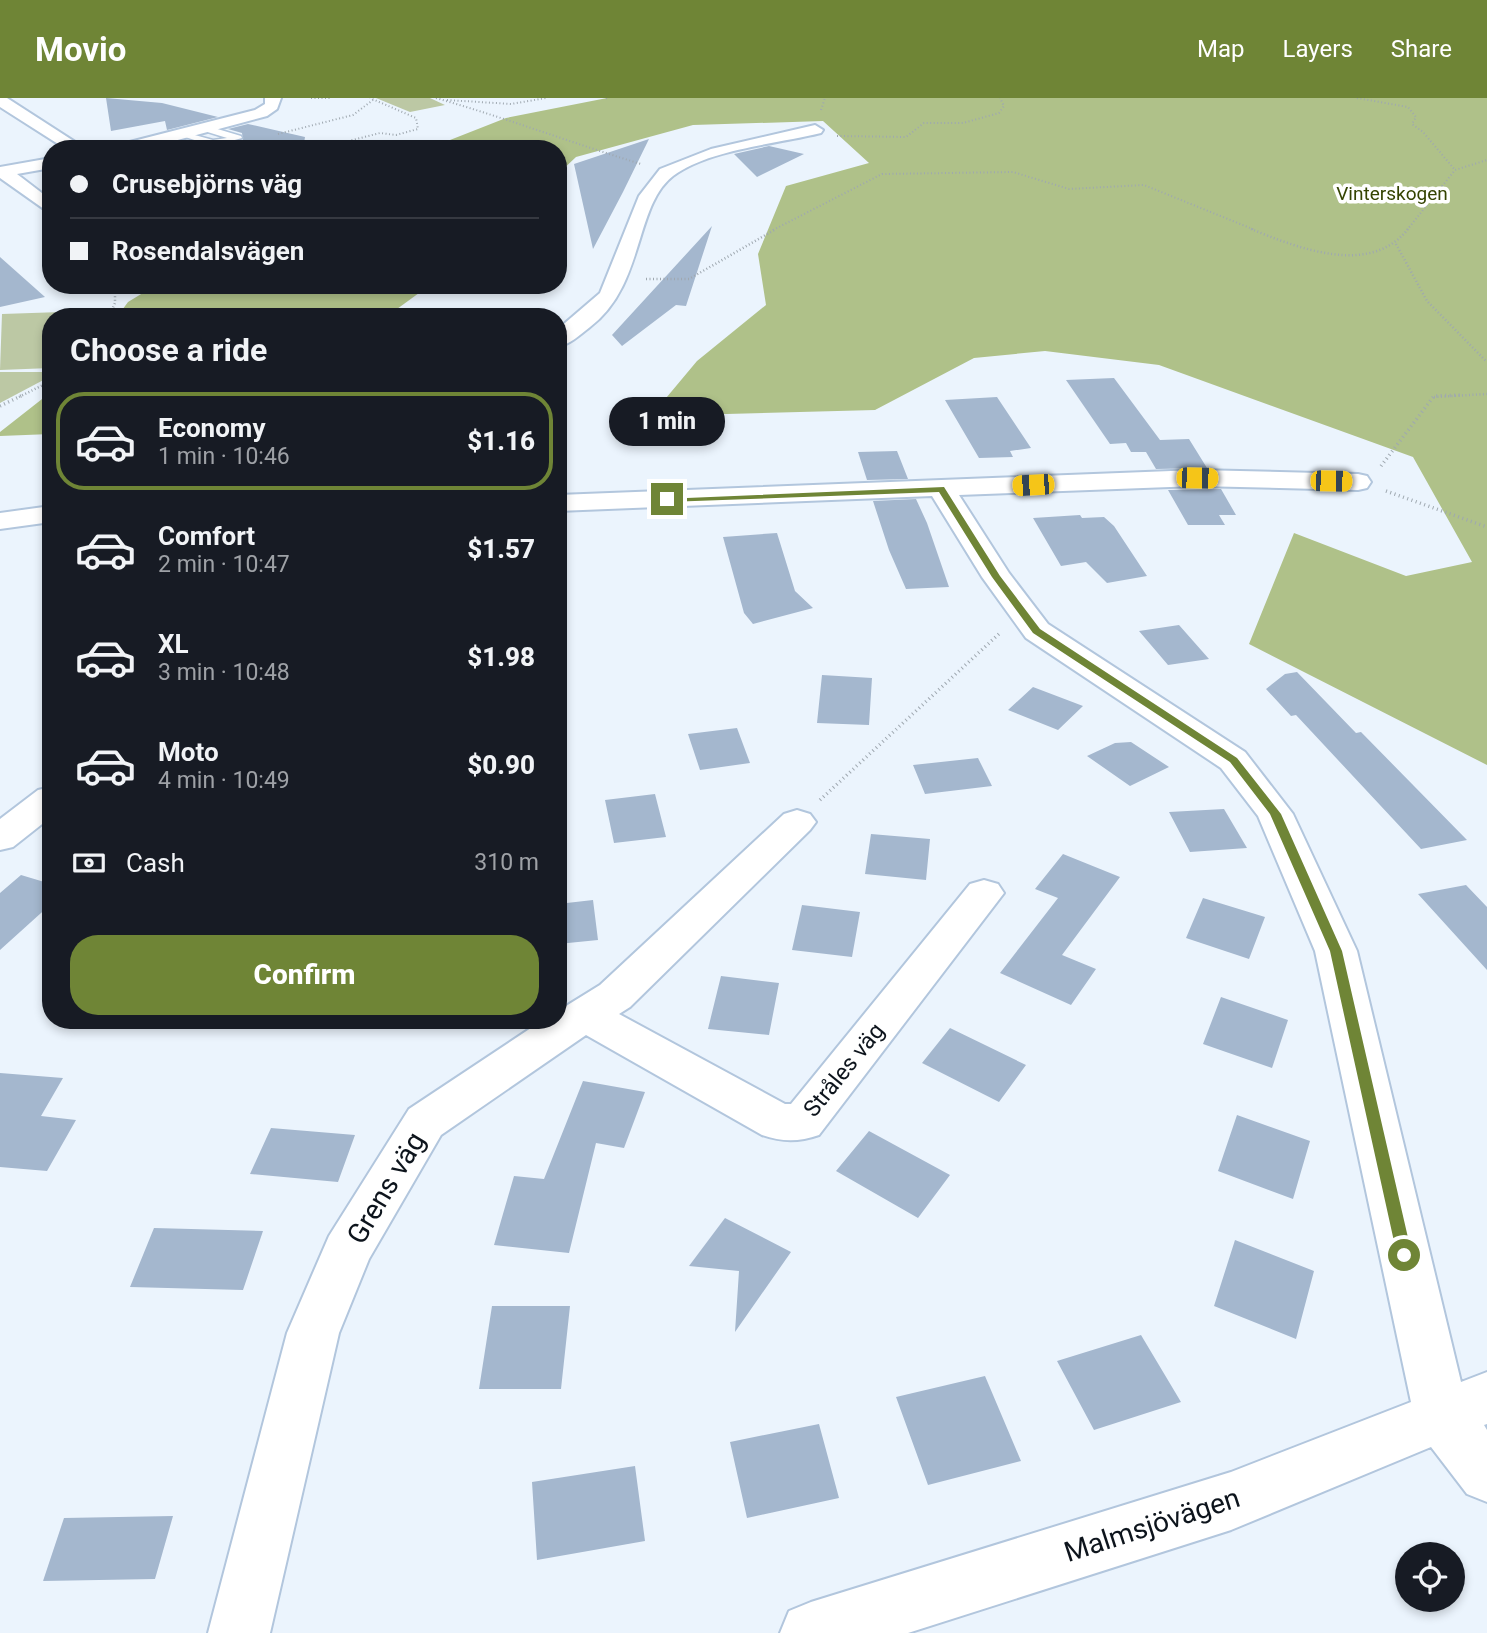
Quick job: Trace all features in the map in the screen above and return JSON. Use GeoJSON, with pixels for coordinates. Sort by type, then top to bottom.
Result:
{"type":"FeatureCollection","features":[{"type":"Feature","properties":{"kind":"street"},"geometry":{"type":"LineString","coordinates":[[158,140],[268,110],[274,98]]}},
{"type":"Feature","properties":{"kind":"street"},"geometry":{"type":"LineString","coordinates":[[0,100],[64,140]]}},
{"type":"Feature","properties":{"kind":"street"},"geometry":{"type":"LineString","coordinates":[[567,333],[598,310],[617,278],[647,199],[669,170],[734,148],[815,130]]}},
{"type":"Feature","properties":{"kind":"street"},"geometry":{"type":"LineString","coordinates":[[1,172],[42,165]]}},
{"type":"Feature","properties":{"kind":"street"},"geometry":{"type":"LineString","coordinates":[[1,172],[42,202]]}},
{"type":"Feature","properties":{"kind":"street"},"geometry":{"type":"LineString","coordinates":[[567,503],[1197,478],[1363,482]]}},
{"type":"Feature","properties":{"kind":"street"},"geometry":{"type":"LineString","coordinates":[[941,489],[1027,621],[1037,631],[1233,760],[1275,814],[1336,951],[1464,1408],[1487,1474]]}},
{"type":"Feature","properties":{"kind":"street"},"geometry":{"type":"LineString","coordinates":[[0,521],[42,515]]}},
{"type":"Feature","properties":{"kind":"street"},"geometry":{"type":"LineString","coordinates":[[0,838],[42,805]]}},
{"type":"Feature","properties":{"kind":"street","name":"Grens väg"},"geometry":{"type":"LineString","coordinates":[[567,1028],[615,996],[797,822]]}},
{"type":"Feature","properties":{"kind":"street","name":"Stråles väg"},"geometry":{"type":"LineString","coordinates":[[587,1016],[778,1122],[803,1122],[984,893]]}},
{"type":"Feature","properties":{"kind":"street","name":"Grens väg"},"geometry":{"type":"LineString","coordinates":[[239,1633],[313,1333],[347,1251],[425,1122],[504,1066],[565,1029]]}},
{"type":"Feature","properties":{"kind":"street","name":"Malmsjövägen"},"geometry":{"type":"LineString","coordinates":[[811,1633],[1231,1502],[1464,1408]]}},
{"type":"Feature","properties":{"kind":"lane"},"geometry":{"type":"LineString","coordinates":[[204,128],[237,138],[227,140]]}},
{"type":"Feature","properties":{"kind":"lane"},"geometry":{"type":"LineString","coordinates":[[180,134],[202,140]]}},
{"type":"Feature","properties":{"kind":"path"},"geometry":{"type":"LineString","coordinates":[[311,98],[331,98]]}},
{"type":"Feature","properties":{"kind":"path"},"geometry":{"type":"LineString","coordinates":[[461,98],[471,102]]}},
{"type":"Feature","properties":{"kind":"path"},"geometry":{"type":"LineString","coordinates":[[437,99],[512,104],[547,98]]}},
{"type":"Feature","properties":{"kind":"path"},"geometry":{"type":"LineString","coordinates":[[815,130],[860,139],[906,137],[924,124],[963,123],[999,113],[1004,106],[1000,98]]}},
{"type":"Feature","properties":{"kind":"path"},"geometry":{"type":"LineString","coordinates":[[1357,98],[1408,107],[1416,117],[1412,124],[1423,132],[1455,170]]}},
{"type":"Feature","properties":{"kind":"path"},"geometry":{"type":"LineString","coordinates":[[275,135],[353,115],[371,99],[416,118],[418,129],[396,135],[380,133],[355,140]]}},
{"type":"Feature","properties":{"kind":"path"},"geometry":{"type":"LineString","coordinates":[[437,99],[524,123],[608,154],[669,170]]}},
{"type":"Feature","properties":{"kind":"path"},"geometry":{"type":"LineString","coordinates":[[617,278],[689,279],[782,225],[882,174],[1013,172],[1069,189],[1144,186],[1306,251],[1352,255],[1396,244],[1455,170],[1487,160]]}},
{"type":"Feature","properties":{"kind":"path"},"geometry":{"type":"LineString","coordinates":[[1396,244],[1427,301],[1487,362]]}},
{"type":"Feature","properties":{"kind":"path"},"geometry":{"type":"LineString","coordinates":[[0,406],[42,385]]}},
{"type":"Feature","properties":{"kind":"path"},"geometry":{"type":"LineString","coordinates":[[1487,394],[1434,396],[1363,482],[1409,502],[1487,527]]}},
{"type":"Feature","properties":{"kind":"path"},"geometry":{"type":"LineString","coordinates":[[797,822],[996,634],[1027,621]]}},
{"type":"Feature","properties":{"kind":"green space"},"geometry":{"type":"Polygon","coordinates":[[[376,98],[430,98],[445,105],[410,112],[376,98]]]}},
{"type":"Feature","properties":{"kind":"green space","name":"Vinterskogen"},"geometry":{"type":"Polygon","coordinates":[[[607,98],[1487,98],[1487,765],[1249,644],[1294,533],[1406,576],[1472,562],[1413,457],[1159,365],[1045,351],[974,358],[875,410],[651,416],[697,361],[766,305],[758,254],[786,186],[869,163],[823,121],[693,125],[576,157],[567,166],[567,140],[450,140],[506,118],[607,98]]]}},
{"type":"Feature","properties":{"kind":"green space"},"geometry":{"type":"Polygon","coordinates":[[[141,294],[418,294],[398,308],[124,308],[141,294]]]}},
{"type":"Feature","properties":{"kind":"green space"},"geometry":{"type":"Polygon","coordinates":[[[42,313],[42,368],[0,370],[2,314],[42,313]]]}},
{"type":"Feature","properties":{"kind":"green space"},"geometry":{"type":"Polygon","coordinates":[[[0,372],[42,372],[42,381],[0,403],[0,372]]]}},
{"type":"Feature","properties":{"kind":"green space"},"geometry":{"type":"Polygon","coordinates":[[[42,399],[42,434],[0,436],[0,432],[42,399]]]}},
{"type":"Feature","properties":{"kind":"building"},"geometry":{"type":"Polygon","coordinates":[[[106,98],[162,103],[218,117],[167,130],[165,121],[111,131],[106,98]]]}},
{"type":"Feature","properties":{"kind":"building"},"geometry":{"type":"Polygon","coordinates":[[[248,124],[305,137],[304,140],[243,140],[242,133],[228,129],[248,124]]]}},
{"type":"Feature","properties":{"kind":"building"},"geometry":{"type":"Polygon","coordinates":[[[649,139],[623,192],[593,249],[574,164],[649,139]]]}},
{"type":"Feature","properties":{"kind":"building"},"geometry":{"type":"Polygon","coordinates":[[[769,146],[804,154],[757,177],[734,154],[769,146]]]}},
{"type":"Feature","properties":{"kind":"building"},"geometry":{"type":"Polygon","coordinates":[[[712,226],[686,306],[676,305],[622,346],[612,335],[712,226]]]}},
{"type":"Feature","properties":{"kind":"building"},"geometry":{"type":"Polygon","coordinates":[[[0,257],[45,297],[0,307],[0,257]]]}},
{"type":"Feature","properties":{"kind":"building"},"geometry":{"type":"Polygon","coordinates":[[[1114,378],[1160,440],[1189,439],[1207,468],[1156,469],[1146,452],[1131,452],[1126,443],[1110,444],[1066,380],[1114,378]]]}},
{"type":"Feature","properties":{"kind":"building"},"geometry":{"type":"Polygon","coordinates":[[[997,397],[1031,448],[1010,451],[1013,457],[979,458],[945,400],[997,397]]]}},
{"type":"Feature","properties":{"kind":"building"},"geometry":{"type":"Polygon","coordinates":[[[897,451],[908,479],[867,480],[858,452],[897,451]]]}},
{"type":"Feature","properties":{"kind":"building"},"geometry":{"type":"Polygon","coordinates":[[[1221,489],[1236,515],[1219,515],[1225,525],[1188,525],[1168,490],[1221,489]]]}},
{"type":"Feature","properties":{"kind":"building"},"geometry":{"type":"Polygon","coordinates":[[[916,499],[949,587],[906,589],[889,550],[873,501],[916,499]]]}},
{"type":"Feature","properties":{"kind":"building"},"geometry":{"type":"Polygon","coordinates":[[[1080,515],[1082,518],[1104,517],[1114,526],[1147,576],[1107,583],[1086,562],[1061,566],[1033,518],[1080,515]]]}},
{"type":"Feature","properties":{"kind":"building"},"geometry":{"type":"Polygon","coordinates":[[[777,533],[795,591],[813,608],[753,624],[744,613],[723,537],[777,533]]]}},
{"type":"Feature","properties":{"kind":"building"},"geometry":{"type":"Polygon","coordinates":[[[1179,625],[1209,659],[1168,665],[1139,631],[1179,625]]]}},
{"type":"Feature","properties":{"kind":"building"},"geometry":{"type":"Polygon","coordinates":[[[1297,672],[1356,733],[1361,732],[1467,840],[1421,849],[1296,715],[1291,716],[1266,689],[1285,674],[1297,672]]]}},
{"type":"Feature","properties":{"kind":"building"},"geometry":{"type":"Polygon","coordinates":[[[822,675],[872,678],[869,725],[817,723],[822,675]]]}},
{"type":"Feature","properties":{"kind":"building"},"geometry":{"type":"Polygon","coordinates":[[[1033,687],[1083,706],[1058,730],[1008,710],[1033,687]]]}},
{"type":"Feature","properties":{"kind":"building"},"geometry":{"type":"Polygon","coordinates":[[[737,728],[750,763],[700,770],[688,734],[737,728]]]}},
{"type":"Feature","properties":{"kind":"building"},"geometry":{"type":"Polygon","coordinates":[[[1131,742],[1169,767],[1130,786],[1087,756],[1115,743],[1131,742]]]}},
{"type":"Feature","properties":{"kind":"building"},"geometry":{"type":"Polygon","coordinates":[[[978,758],[992,786],[925,794],[913,765],[978,758]]]}},
{"type":"Feature","properties":{"kind":"building"},"geometry":{"type":"Polygon","coordinates":[[[655,794],[666,837],[614,843],[605,800],[655,794]]]}},
{"type":"Feature","properties":{"kind":"building"},"geometry":{"type":"Polygon","coordinates":[[[1224,809],[1247,848],[1190,852],[1169,812],[1224,809]]]}},
{"type":"Feature","properties":{"kind":"building"},"geometry":{"type":"Polygon","coordinates":[[[871,834],[930,839],[926,880],[865,874],[871,834]]]}},
{"type":"Feature","properties":{"kind":"building"},"geometry":{"type":"Polygon","coordinates":[[[1063,854],[1120,877],[1062,955],[1096,969],[1071,1005],[1000,973],[1058,898],[1035,889],[1063,854]]]}},
{"type":"Feature","properties":{"kind":"building"},"geometry":{"type":"Polygon","coordinates":[[[21,875],[42,881],[42,912],[0,950],[0,893],[21,875]]]}},
{"type":"Feature","properties":{"kind":"building"},"geometry":{"type":"Polygon","coordinates":[[[1466,885],[1487,907],[1487,970],[1418,894],[1466,885]]]}},
{"type":"Feature","properties":{"kind":"building"},"geometry":{"type":"Polygon","coordinates":[[[1203,898],[1265,917],[1249,959],[1186,938],[1203,898]]]}},
{"type":"Feature","properties":{"kind":"building"},"geometry":{"type":"Polygon","coordinates":[[[593,900],[598,940],[567,943],[567,903],[593,900]]]}},
{"type":"Feature","properties":{"kind":"building"},"geometry":{"type":"Polygon","coordinates":[[[802,905],[860,912],[852,957],[792,950],[802,905]]]}},
{"type":"Feature","properties":{"kind":"building"},"geometry":{"type":"Polygon","coordinates":[[[721,976],[779,983],[769,1035],[708,1029],[721,976]]]}},
{"type":"Feature","properties":{"kind":"building"},"geometry":{"type":"Polygon","coordinates":[[[1221,997],[1288,1020],[1272,1068],[1203,1044],[1221,997]]]}},
{"type":"Feature","properties":{"kind":"building"},"geometry":{"type":"Polygon","coordinates":[[[950,1028],[1026,1065],[999,1102],[922,1063],[950,1028]]]}},
{"type":"Feature","properties":{"kind":"building"},"geometry":{"type":"Polygon","coordinates":[[[0,1073],[63,1078],[41,1116],[76,1120],[47,1171],[0,1167],[0,1073]]]}},
{"type":"Feature","properties":{"kind":"building"},"geometry":{"type":"Polygon","coordinates":[[[583,1081],[645,1092],[624,1148],[596,1143],[569,1253],[494,1245],[514,1176],[544,1179],[583,1081]]]}},
{"type":"Feature","properties":{"kind":"building"},"geometry":{"type":"Polygon","coordinates":[[[1237,1115],[1310,1141],[1293,1199],[1218,1171],[1237,1115]]]}},
{"type":"Feature","properties":{"kind":"building"},"geometry":{"type":"Polygon","coordinates":[[[271,1128],[355,1135],[338,1182],[250,1174],[271,1128]]]}},
{"type":"Feature","properties":{"kind":"building"},"geometry":{"type":"Polygon","coordinates":[[[869,1131],[950,1175],[918,1218],[836,1171],[869,1131]]]}},
{"type":"Feature","properties":{"kind":"building"},"geometry":{"type":"Polygon","coordinates":[[[725,1218],[791,1252],[735,1332],[739,1271],[689,1266],[725,1218]]]}},
{"type":"Feature","properties":{"kind":"building"},"geometry":{"type":"Polygon","coordinates":[[[154,1228],[263,1231],[243,1290],[130,1287],[154,1228]]]}},
{"type":"Feature","properties":{"kind":"building"},"geometry":{"type":"Polygon","coordinates":[[[1235,1240],[1314,1271],[1296,1339],[1214,1306],[1235,1240]]]}},
{"type":"Feature","properties":{"kind":"building"},"geometry":{"type":"Polygon","coordinates":[[[492,1306],[570,1306],[561,1389],[479,1389],[492,1306]]]}},
{"type":"Feature","properties":{"kind":"building"},"geometry":{"type":"Polygon","coordinates":[[[1141,1335],[1181,1402],[1094,1430],[1057,1361],[1141,1335]]]}},
{"type":"Feature","properties":{"kind":"building"},"geometry":{"type":"Polygon","coordinates":[[[985,1376],[1021,1461],[928,1485],[896,1397],[985,1376]]]}},
{"type":"Feature","properties":{"kind":"building"},"geometry":{"type":"Polygon","coordinates":[[[819,1424],[839,1498],[747,1518],[730,1442],[819,1424]]]}},
{"type":"Feature","properties":{"kind":"building"},"geometry":{"type":"Polygon","coordinates":[[[635,1466],[645,1541],[537,1560],[532,1482],[635,1466]]]}},
{"type":"Feature","properties":{"kind":"building"},"geometry":{"type":"Polygon","coordinates":[[[173,1516],[155,1579],[43,1581],[64,1518],[173,1516]]]}},
{"type":"Feature","properties":{"kind":"route"},"geometry":{"type":"LineString","coordinates":[[667,499],[941,489],[997,577],[1037,631],[1233,760],[1255,784],[1275,814],[1336,951],[1404,1255]]}}]}
